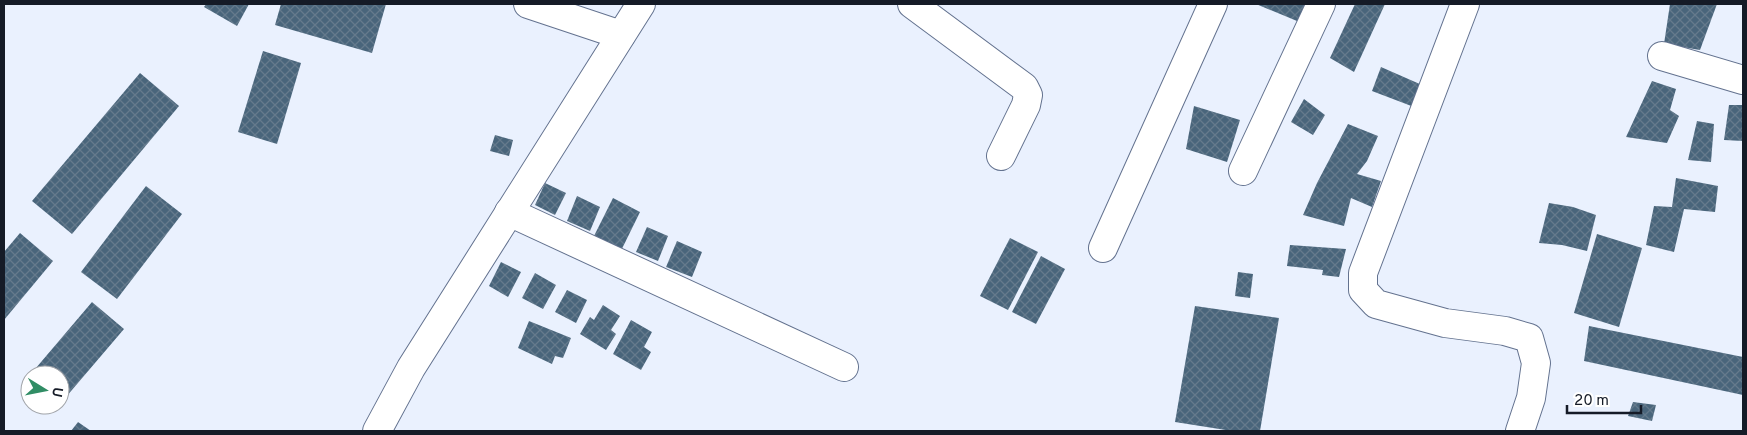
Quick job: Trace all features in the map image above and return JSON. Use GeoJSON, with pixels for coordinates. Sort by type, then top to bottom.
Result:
{"type":"FeatureCollection","features":[{"type":"Feature","properties":{"kind":"street"},"geometry":{"type":"LineString","coordinates":[[528,4],[621,35]]}},
{"type":"Feature","properties":{"kind":"street"},"geometry":{"type":"LineString","coordinates":[[386,428],[410,368],[641,4]]}},
{"type":"Feature","properties":{"kind":"street"},"geometry":{"type":"LineString","coordinates":[[912,4],[1024,87],[1028,95],[1026,105],[1001,156]]}},
{"type":"Feature","properties":{"kind":"street"},"geometry":{"type":"LineString","coordinates":[[1103,248],[1213,4]]}},
{"type":"Feature","properties":{"kind":"street"},"geometry":{"type":"LineString","coordinates":[[1243,171],[1322,4]]}},
{"type":"Feature","properties":{"kind":"street"},"geometry":{"type":"LineString","coordinates":[[1465,4],[1363,273],[1363,290],[1376,304],[1445,323],[1505,331],[1529,338],[1536,363],[1531,398],[1520,431]]}},
{"type":"Feature","properties":{"kind":"street"},"geometry":{"type":"LineString","coordinates":[[1662,56],[1743,80]]}},
{"type":"Feature","properties":{"kind":"street"},"geometry":{"type":"LineString","coordinates":[[509,212],[844,367]]}},
{"type":"Feature","properties":{"kind":"building"},"geometry":{"type":"Polygon","coordinates":[[[206,4],[249,4],[237,26],[204,7],[206,4]]]}},
{"type":"Feature","properties":{"kind":"building"},"geometry":{"type":"Polygon","coordinates":[[[281,4],[386,4],[372,53],[275,25],[281,4]]]}},
{"type":"Feature","properties":{"kind":"building"},"geometry":{"type":"Polygon","coordinates":[[[1256,4],[1317,4],[1309,26],[1256,4]]]}},
{"type":"Feature","properties":{"kind":"building"},"geometry":{"type":"Polygon","coordinates":[[[1355,4],[1385,4],[1354,72],[1330,58],[1355,4]]]}},
{"type":"Feature","properties":{"kind":"building"},"geometry":{"type":"Polygon","coordinates":[[[1670,4],[1717,4],[1700,50],[1664,44],[1670,4]]]}},
{"type":"Feature","properties":{"kind":"building"},"geometry":{"type":"Polygon","coordinates":[[[263,51],[301,63],[277,144],[238,132],[263,51]]]}},
{"type":"Feature","properties":{"kind":"building"},"geometry":{"type":"Polygon","coordinates":[[[1381,67],[1422,85],[1414,107],[1372,91],[1381,67]]]}},
{"type":"Feature","properties":{"kind":"building"},"geometry":{"type":"Polygon","coordinates":[[[140,73],[179,106],[72,234],[32,201],[140,73]]]}},
{"type":"Feature","properties":{"kind":"building"},"geometry":{"type":"Polygon","coordinates":[[[1652,81],[1676,89],[1670,110],[1679,116],[1667,143],[1626,137],[1652,81]]]}},
{"type":"Feature","properties":{"kind":"building"},"geometry":{"type":"Polygon","coordinates":[[[1304,99],[1325,115],[1313,135],[1291,122],[1304,99]]]}},
{"type":"Feature","properties":{"kind":"building"},"geometry":{"type":"Polygon","coordinates":[[[1729,105],[1743,105],[1743,141],[1724,140],[1729,105]]]}},
{"type":"Feature","properties":{"kind":"building"},"geometry":{"type":"Polygon","coordinates":[[[1194,106],[1240,120],[1227,162],[1186,149],[1194,106]]]}},
{"type":"Feature","properties":{"kind":"building"},"geometry":{"type":"Polygon","coordinates":[[[1697,121],[1714,124],[1711,162],[1688,160],[1697,121]]]}},
{"type":"Feature","properties":{"kind":"building"},"geometry":{"type":"Polygon","coordinates":[[[1348,124],[1378,136],[1367,161],[1357,174],[1381,181],[1372,207],[1351,198],[1344,226],[1303,215],[1317,183],[1348,124]]]}},
{"type":"Feature","properties":{"kind":"building"},"geometry":{"type":"Polygon","coordinates":[[[495,135],[513,140],[509,156],[490,151],[495,135]]]}},
{"type":"Feature","properties":{"kind":"building"},"geometry":{"type":"Polygon","coordinates":[[[1676,178],[1718,186],[1715,212],[1684,209],[1674,252],[1646,245],[1654,206],[1672,207],[1676,178]]]}},
{"type":"Feature","properties":{"kind":"building"},"geometry":{"type":"Polygon","coordinates":[[[545,183],[566,193],[555,215],[535,205],[545,183]]]}},
{"type":"Feature","properties":{"kind":"building"},"geometry":{"type":"Polygon","coordinates":[[[146,186],[182,214],[117,299],[81,272],[146,186]]]}},
{"type":"Feature","properties":{"kind":"building"},"geometry":{"type":"Polygon","coordinates":[[[577,196],[600,207],[590,231],[567,221],[577,196]]]}},
{"type":"Feature","properties":{"kind":"building"},"geometry":{"type":"Polygon","coordinates":[[[613,198],[640,212],[616,261],[588,248],[613,198]]]}},
{"type":"Feature","properties":{"kind":"building"},"geometry":{"type":"Polygon","coordinates":[[[1549,203],[1573,207],[1596,215],[1587,251],[1562,245],[1539,243],[1549,203]]]}},
{"type":"Feature","properties":{"kind":"building"},"geometry":{"type":"Polygon","coordinates":[[[647,227],[668,236],[658,261],[636,252],[647,227]]]}},
{"type":"Feature","properties":{"kind":"building"},"geometry":{"type":"Polygon","coordinates":[[[20,233],[53,261],[4,320],[4,252],[20,233]]]}},
{"type":"Feature","properties":{"kind":"building"},"geometry":{"type":"Polygon","coordinates":[[[1597,234],[1642,248],[1619,327],[1574,313],[1597,234]]]}},
{"type":"Feature","properties":{"kind":"building"},"geometry":{"type":"Polygon","coordinates":[[[1010,238],[1038,252],[1008,310],[980,296],[1010,238]]]}},
{"type":"Feature","properties":{"kind":"building"},"geometry":{"type":"Polygon","coordinates":[[[677,241],[702,252],[692,277],[666,267],[677,241]]]}},
{"type":"Feature","properties":{"kind":"building"},"geometry":{"type":"Polygon","coordinates":[[[1290,245],[1346,249],[1339,277],[1322,275],[1323,270],[1287,266],[1290,245]]]}},
{"type":"Feature","properties":{"kind":"building"},"geometry":{"type":"Polygon","coordinates":[[[1041,256],[1065,269],[1036,324],[1012,312],[1041,256]]]}},
{"type":"Feature","properties":{"kind":"building"},"geometry":{"type":"Polygon","coordinates":[[[501,262],[521,272],[508,297],[489,286],[501,262]]]}},
{"type":"Feature","properties":{"kind":"building"},"geometry":{"type":"Polygon","coordinates":[[[1238,272],[1253,274],[1250,298],[1235,296],[1238,272]]]}},
{"type":"Feature","properties":{"kind":"building"},"geometry":{"type":"Polygon","coordinates":[[[535,273],[556,285],[543,309],[522,298],[535,273]]]}},
{"type":"Feature","properties":{"kind":"building"},"geometry":{"type":"Polygon","coordinates":[[[567,290],[587,300],[576,323],[555,312],[567,290]]]}},
{"type":"Feature","properties":{"kind":"building"},"geometry":{"type":"Polygon","coordinates":[[[92,302],[124,329],[70,392],[70,365],[38,365],[92,302]]]}},
{"type":"Feature","properties":{"kind":"building"},"geometry":{"type":"Polygon","coordinates":[[[603,305],[620,316],[611,330],[616,334],[606,350],[580,334],[590,317],[594,320],[603,305]]]}},
{"type":"Feature","properties":{"kind":"building"},"geometry":{"type":"Polygon","coordinates":[[[1195,306],[1279,318],[1260,431],[1232,431],[1175,422],[1195,306]]]}},
{"type":"Feature","properties":{"kind":"building"},"geometry":{"type":"Polygon","coordinates":[[[631,320],[652,332],[644,347],[651,352],[641,370],[613,354],[631,320]]]}},
{"type":"Feature","properties":{"kind":"building"},"geometry":{"type":"Polygon","coordinates":[[[529,321],[571,338],[563,358],[555,356],[552,364],[518,348],[529,321]]]}},
{"type":"Feature","properties":{"kind":"building"},"geometry":{"type":"Polygon","coordinates":[[[1589,326],[1743,357],[1743,395],[1584,361],[1589,326]]]}},
{"type":"Feature","properties":{"kind":"building"},"geometry":{"type":"Polygon","coordinates":[[[1633,402],[1656,405],[1652,421],[1628,416],[1633,402]]]}},
{"type":"Feature","properties":{"kind":"building"},"geometry":{"type":"Polygon","coordinates":[[[78,422],[91,431],[71,431],[78,422]]]}}]}
